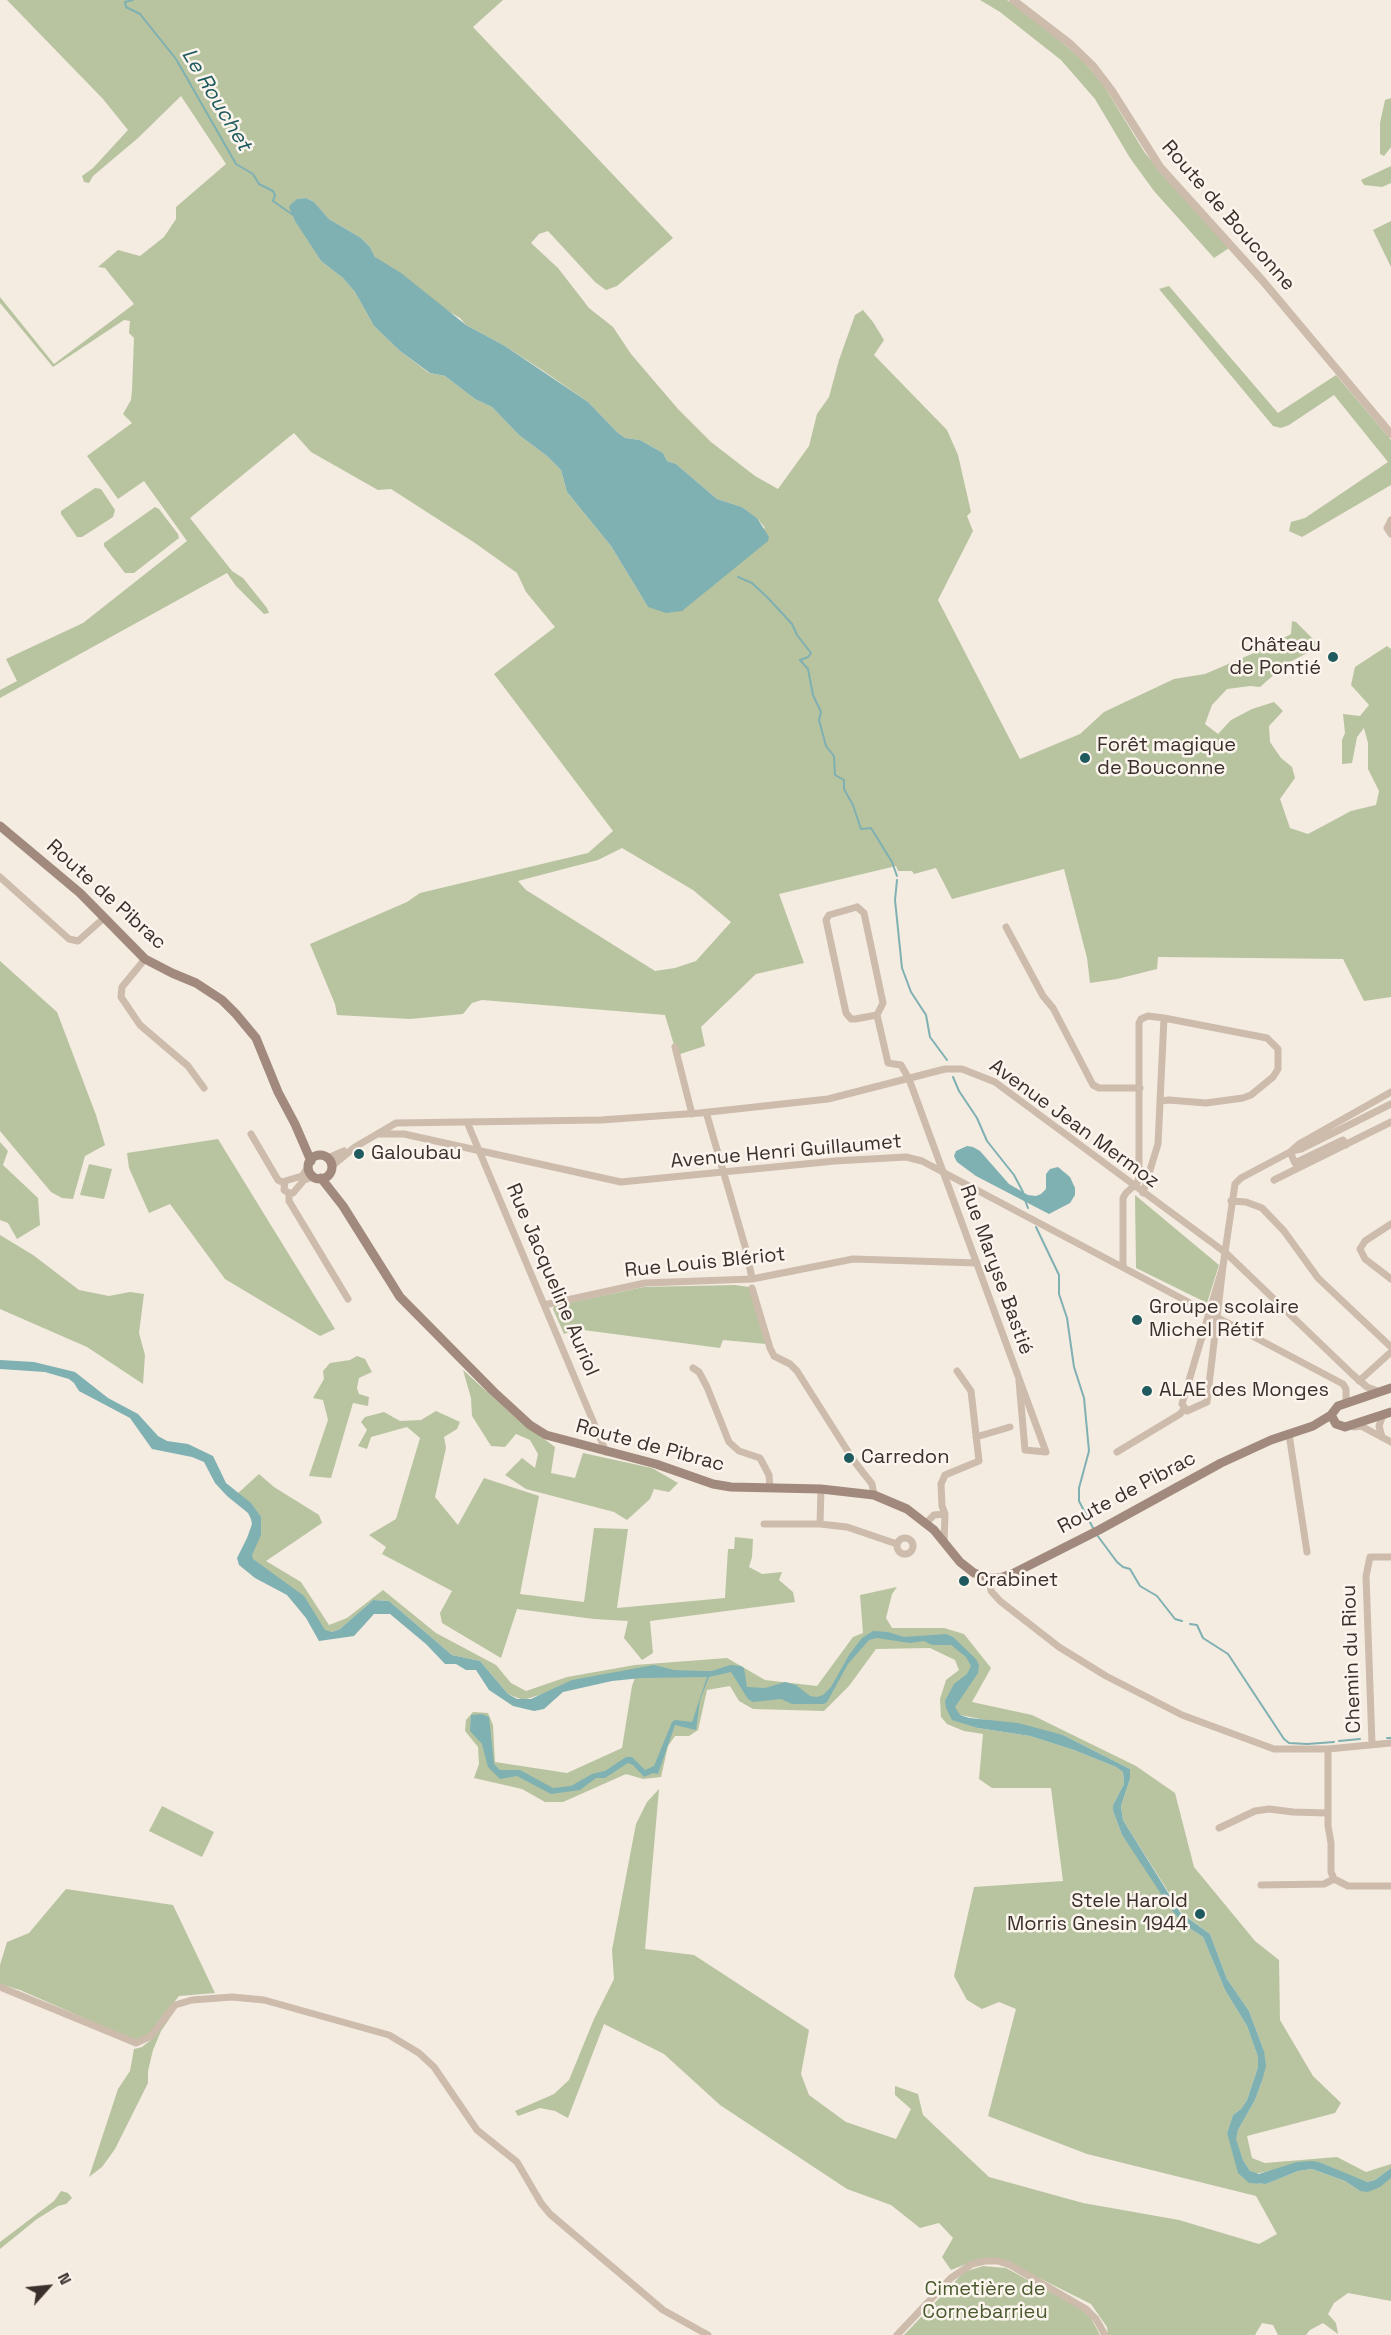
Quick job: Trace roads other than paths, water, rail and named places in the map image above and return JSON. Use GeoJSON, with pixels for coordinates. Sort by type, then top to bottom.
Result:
{"type":"FeatureCollection","features":[{"type":"Feature","properties":{"kind":"main road","name":"Route de Pibrac"},"geometry":{"type":"LineString","coordinates":[[0,826],[80,893],[145,958],[196,983],[222,1000],[236,1014],[256,1038],[278,1092],[295,1124],[310,1163],[310,1172],[343,1206],[400,1297],[501,1399],[530,1425],[546,1435],[657,1464],[713,1484],[731,1487],[821,1489],[874,1495],[907,1509],[926,1523],[960,1562],[974,1573],[990,1578],[1000,1578],[1095,1532],[1221,1463],[1288,1434],[1313,1426],[1331,1415],[1334,1409],[1391,1388]]}},
{"type":"Feature","properties":{"kind":"main road","name":"Route de Pibrac"},"geometry":{"type":"LineString","coordinates":[[295,1124],[327,1163],[343,1206]]}},
{"type":"Feature","properties":{"kind":"main road"},"geometry":{"type":"LineString","coordinates":[[310,1163],[327,1163]]}},
{"type":"Feature","properties":{"kind":"main road"},"geometry":{"type":"LineString","coordinates":[[318,1178],[327,1163]]}},
{"type":"Feature","properties":{"kind":"main road","name":"Route de Pibrac"},"geometry":{"type":"LineString","coordinates":[[1313,1426],[1340,1426],[1387,1414]]}},
{"type":"Feature","properties":{"kind":"main road"},"geometry":{"type":"LineString","coordinates":[[1331,1415],[1340,1426]]}},
{"type":"Feature","properties":{"kind":"street","name":"Route de Bouconne"},"geometry":{"type":"LineString","coordinates":[[1013,0],[1069,43],[1093,66],[1112,91],[1160,166],[1263,280],[1391,434]]}},
{"type":"Feature","properties":{"kind":"street"},"geometry":{"type":"LineString","coordinates":[[1391,520],[1387,528],[1391,534]]}},
{"type":"Feature","properties":{"kind":"street"},"geometry":{"type":"LineString","coordinates":[[0,877],[69,939],[78,941],[104,918]]}},
{"type":"Feature","properties":{"kind":"street"},"geometry":{"type":"LineString","coordinates":[[877,1015],[855,1019],[848,1017],[826,920],[829,915],[857,907],[864,913],[883,1003],[877,1015],[888,1064],[901,1065],[909,1079]]}},
{"type":"Feature","properties":{"kind":"street"},"geometry":{"type":"LineString","coordinates":[[1006,927],[1043,996],[1053,1008],[1093,1085],[1099,1088],[1140,1088]]}},
{"type":"Feature","properties":{"kind":"street"},"geometry":{"type":"LineString","coordinates":[[145,958],[122,987],[121,997],[140,1025],[188,1066],[204,1088]]}},
{"type":"Feature","properties":{"kind":"street"},"geometry":{"type":"LineString","coordinates":[[1123,1267],[1123,1198],[1139,1178],[1139,1023],[1144,1017],[1164,1018],[1267,1038],[1278,1049],[1278,1070],[1274,1077],[1243,1098],[1206,1103],[1160,1101]]}},
{"type":"Feature","properties":{"kind":"street"},"geometry":{"type":"LineString","coordinates":[[1143,1193],[1158,1144],[1164,1018]]}},
{"type":"Feature","properties":{"kind":"street"},"geometry":{"type":"LineString","coordinates":[[675,1047],[692,1114]]}},
{"type":"Feature","properties":{"kind":"street","name":"Avenue Jean Mermoz"},"geometry":{"type":"LineString","coordinates":[[327,1163],[396,1123],[407,1121],[601,1120],[692,1114],[828,1099],[945,1069],[976,1073],[994,1082],[1226,1253],[1359,1380],[1367,1387],[1380,1392]]}},
{"type":"Feature","properties":{"kind":"street","name":"Rue Maryse Bastié"},"geometry":{"type":"LineString","coordinates":[[909,1079],[1046,1452],[1025,1450],[1019,1381]]}},
{"type":"Feature","properties":{"kind":"street"},"geometry":{"type":"LineString","coordinates":[[1290,1152],[1299,1144],[1391,1092]]}},
{"type":"Feature","properties":{"kind":"street"},"geometry":{"type":"LineString","coordinates":[[1223,1266],[1208,1402],[1188,1411],[1182,1404],[1223,1266],[1235,1184],[1290,1152],[1301,1149],[1391,1104]]}},
{"type":"Feature","properties":{"kind":"street"},"geometry":{"type":"LineString","coordinates":[[706,1112],[747,1253],[752,1279]]}},
{"type":"Feature","properties":{"kind":"street","name":"Rue Jacqueline Auriol"},"geometry":{"type":"LineString","coordinates":[[467,1122],[606,1452]]}},
{"type":"Feature","properties":{"kind":"street"},"geometry":{"type":"LineString","coordinates":[[1274,1180],[1391,1122]]}},
{"type":"Feature","properties":{"kind":"street"},"geometry":{"type":"LineString","coordinates":[[251,1134],[278,1180],[284,1183],[302,1176],[310,1163]]}},
{"type":"Feature","properties":{"kind":"street","name":"Avenue Henri Guillaumet"},"geometry":{"type":"LineString","coordinates":[[377,1134],[404,1134],[621,1182],[835,1161],[906,1157],[922,1161],[1343,1384],[1346,1389],[1346,1404]]}},
{"type":"Feature","properties":{"kind":"street"},"geometry":{"type":"LineString","coordinates":[[1290,1152],[1295,1163],[1343,1140],[1346,1145]]}},
{"type":"Feature","properties":{"kind":"street"},"geometry":{"type":"LineString","coordinates":[[284,1183],[284,1190],[293,1193],[304,1180],[318,1178]]}},
{"type":"Feature","properties":{"kind":"street"},"geometry":{"type":"LineString","coordinates":[[289,1193],[289,1201],[348,1299]]}},
{"type":"Feature","properties":{"kind":"street"},"geometry":{"type":"LineString","coordinates":[[1231,1201],[1246,1202],[1262,1208],[1284,1231],[1318,1278],[1391,1351],[1359,1380]]}},
{"type":"Feature","properties":{"kind":"street"},"geometry":{"type":"LineString","coordinates":[[1391,1224],[1365,1241],[1360,1250],[1365,1259],[1391,1279]]}},
{"type":"Feature","properties":{"kind":"street","name":"Rue Louis Blériot"},"geometry":{"type":"LineString","coordinates":[[544,1305],[645,1282],[752,1279],[853,1259],[977,1263]]}},
{"type":"Feature","properties":{"kind":"street"},"geometry":{"type":"LineString","coordinates":[[752,1288],[774,1356],[790,1364],[797,1371],[854,1461],[872,1484],[874,1495]]}},
{"type":"Feature","properties":{"kind":"street"},"geometry":{"type":"LineString","coordinates":[[693,1368],[699,1372],[729,1442],[739,1451],[760,1458],[769,1475],[770,1488]]}},
{"type":"Feature","properties":{"kind":"street"},"geometry":{"type":"LineString","coordinates":[[944,1542],[945,1514],[942,1506],[941,1484],[945,1475],[979,1461],[971,1391],[957,1371]]}},
{"type":"Feature","properties":{"kind":"street"},"geometry":{"type":"LineString","coordinates":[[1117,1452],[1180,1414],[1185,1408]]}},
{"type":"Feature","properties":{"kind":"street"},"geometry":{"type":"LineString","coordinates":[[1382,1437],[1379,1426],[1387,1414]]}},
{"type":"Feature","properties":{"kind":"street"},"geometry":{"type":"LineString","coordinates":[[1340,1426],[1360,1426],[1391,1442]]}},
{"type":"Feature","properties":{"kind":"street"},"geometry":{"type":"LineString","coordinates":[[976,1437],[1010,1427]]}},
{"type":"Feature","properties":{"kind":"street"},"geometry":{"type":"LineString","coordinates":[[1288,1434],[1307,1552]]}},
{"type":"Feature","properties":{"kind":"street"},"geometry":{"type":"LineString","coordinates":[[820,1524],[821,1489]]}},
{"type":"Feature","properties":{"kind":"street"},"geometry":{"type":"LineString","coordinates":[[926,1523],[934,1515],[945,1514]]}},
{"type":"Feature","properties":{"kind":"street"},"geometry":{"type":"LineString","coordinates":[[764,1524],[820,1524],[847,1527],[897,1544]]}},
{"type":"Feature","properties":{"kind":"street","name":"Chemin du Riou"},"geometry":{"type":"LineString","coordinates":[[1372,1744],[1366,1576],[1370,1557],[1391,1557]]}},
{"type":"Feature","properties":{"kind":"street"},"geometry":{"type":"LineString","coordinates":[[990,1578],[991,1591],[1000,1601],[1059,1647],[1143,1696],[1191,1719],[1274,1749],[1328,1749],[1391,1743]]}},
{"type":"Feature","properties":{"kind":"street"},"geometry":{"type":"LineString","coordinates":[[1328,1749],[1327,1813],[1331,1872],[1334,1879],[1348,1886],[1391,1886]]}},
{"type":"Feature","properties":{"kind":"street"},"geometry":{"type":"LineString","coordinates":[[1219,1828],[1255,1811],[1269,1809],[1327,1813]]}},
{"type":"Feature","properties":{"kind":"street"},"geometry":{"type":"LineString","coordinates":[[1261,1885],[1324,1884],[1334,1879]]}},
{"type":"Feature","properties":{"kind":"street"},"geometry":{"type":"LineString","coordinates":[[0,1987],[136,2043],[151,2036],[175,2005],[192,2000],[232,1997],[264,2000],[389,2035],[419,2053],[434,2067],[477,2130],[517,2162],[550,2214],[649,2299],[679,2320],[708,2335]]}},
{"type":"Feature","properties":{"kind":"street"},"geometry":{"type":"LineString","coordinates":[[897,2335],[961,2269],[972,2264],[998,2261],[1019,2269],[1086,2308],[1096,2319],[1105,2335]]}},
{"type":"Feature","properties":{"kind":"water"},"geometry":{"type":"Polygon","coordinates":[[[306,198],[314,202],[329,219],[361,238],[370,247],[375,257],[401,273],[466,325],[505,346],[588,402],[625,438],[640,440],[663,453],[667,461],[676,464],[717,499],[742,507],[757,518],[769,537],[768,541],[682,611],[666,613],[648,607],[611,546],[567,492],[561,470],[519,435],[492,407],[475,399],[445,376],[430,373],[400,351],[374,326],[355,292],[343,278],[321,261],[295,221],[289,207],[297,199],[306,198]]]}},
{"type":"Feature","properties":{"kind":"water"},"geometry":{"type":"Polygon","coordinates":[[[967,1146],[980,1151],[1009,1184],[1028,1195],[1041,1194],[1046,1189],[1046,1174],[1050,1169],[1058,1167],[1070,1177],[1075,1188],[1075,1195],[1070,1203],[1049,1214],[976,1176],[957,1162],[954,1156],[956,1151],[967,1146]]]}},
{"type":"Feature","properties":{"kind":"water"},"geometry":{"type":"Polygon","coordinates":[[[0,1360],[34,1362],[75,1372],[108,1398],[138,1414],[158,1436],[167,1441],[188,1444],[213,1456],[226,1483],[251,1503],[261,1517],[261,1535],[252,1555],[253,1559],[304,1596],[325,1630],[332,1632],[340,1629],[373,1600],[389,1601],[452,1655],[480,1661],[508,1694],[517,1699],[531,1699],[572,1680],[654,1665],[674,1670],[702,1671],[712,1671],[730,1665],[741,1666],[744,1668],[747,1687],[765,1688],[785,1682],[796,1685],[810,1696],[817,1697],[823,1695],[831,1687],[849,1655],[862,1638],[873,1631],[888,1632],[904,1637],[946,1634],[953,1637],[976,1659],[979,1665],[978,1673],[955,1707],[960,1715],[1018,1723],[1063,1735],[1130,1769],[1130,1779],[1121,1806],[1123,1820],[1180,1912],[1210,1934],[1227,1979],[1249,2011],[1264,2051],[1266,2066],[1262,2081],[1255,2100],[1238,2130],[1236,2139],[1243,2160],[1250,2171],[1259,2174],[1297,2162],[1311,2161],[1319,2162],[1367,2182],[1375,2180],[1391,2168],[1391,2178],[1380,2187],[1368,2192],[1360,2191],[1345,2181],[1312,2169],[1298,2171],[1266,2184],[1249,2183],[1238,2173],[1227,2133],[1233,2115],[1247,2100],[1258,2067],[1258,2057],[1247,2026],[1225,1990],[1203,1937],[1183,1924],[1171,1909],[1122,1835],[1113,1805],[1124,1784],[1123,1772],[1074,1750],[1030,1736],[978,1728],[952,1720],[945,1701],[954,1684],[967,1674],[971,1666],[966,1657],[951,1645],[932,1645],[924,1641],[910,1643],[877,1638],[869,1640],[848,1664],[824,1704],[792,1704],[781,1699],[753,1702],[748,1699],[731,1672],[709,1677],[700,1700],[696,1730],[675,1725],[658,1774],[653,1773],[644,1777],[628,1763],[605,1778],[596,1778],[580,1790],[551,1794],[517,1776],[500,1779],[488,1767],[482,1744],[470,1731],[471,1715],[482,1714],[489,1717],[494,1764],[500,1770],[520,1770],[553,1788],[571,1786],[592,1774],[605,1771],[626,1757],[632,1757],[645,1770],[654,1766],[672,1722],[675,1720],[692,1722],[707,1677],[612,1681],[563,1692],[544,1709],[534,1711],[513,1706],[489,1690],[476,1670],[466,1670],[456,1664],[445,1664],[426,1644],[390,1614],[374,1614],[354,1636],[319,1641],[306,1618],[287,1595],[255,1578],[239,1565],[237,1558],[247,1538],[252,1524],[251,1519],[248,1513],[215,1483],[204,1462],[192,1457],[152,1449],[130,1418],[79,1391],[69,1379],[45,1372],[0,1369],[0,1360]]]}},
{"type":"Feature","properties":{"kind":"waterway","name":"Le Rouchet"},"geometry":{"type":"LineString","coordinates":[[133,0],[125,2],[126,7],[140,14],[176,59],[236,164],[253,174],[259,184],[273,191],[275,195],[273,201],[293,215]]}},
{"type":"Feature","properties":{"kind":"waterway","name":"Le Rouchet"},"geometry":{"type":"LineString","coordinates":[[738,577],[752,583],[768,598],[792,624],[797,635],[811,653],[800,660],[808,669],[813,695],[821,712],[819,720],[826,746],[834,756],[835,775],[844,780],[844,789],[853,805],[861,829],[871,828],[892,862],[897,876]]}},
{"type":"Feature","properties":{"kind":"waterway"},"geometry":{"type":"LineString","coordinates":[[897,880],[895,900],[902,968],[911,992],[926,1015],[930,1037],[947,1060]]}},
{"type":"Feature","properties":{"kind":"waterway"},"geometry":{"type":"LineString","coordinates":[[953,1077],[959,1091],[977,1118],[987,1141],[1014,1175],[1023,1192]]}},
{"type":"Feature","properties":{"kind":"waterway"},"geometry":{"type":"LineString","coordinates":[[1025,1200],[1028,1208]]}},
{"type":"Feature","properties":{"kind":"waterway"},"geometry":{"type":"LineString","coordinates":[[1036,1227],[1059,1275],[1059,1294],[1067,1318],[1074,1367],[1084,1398],[1089,1451],[1079,1488],[1079,1501],[1093,1528]]}},
{"type":"Feature","properties":{"kind":"waterway"},"geometry":{"type":"LineString","coordinates":[[1097,1535],[1117,1562],[1130,1569],[1140,1586],[1157,1596],[1175,1619],[1182,1621]]}},
{"type":"Feature","properties":{"kind":"waterway"},"geometry":{"type":"LineString","coordinates":[[1190,1624],[1197,1625],[1203,1638],[1228,1654],[1284,1739],[1289,1743],[1334,1742]]}},
{"type":"Feature","properties":{"kind":"waterway"},"geometry":{"type":"LineString","coordinates":[[1339,1741],[1360,1739]]}},
{"type":"Feature","properties":{"kind":"place","name":"Château de Pontié"},"geometry":{"type":"Point","coordinates":[1333,657]}},
{"type":"Feature","properties":{"kind":"place","name":"Forêt magique de Bouconne"},"geometry":{"type":"Point","coordinates":[1085,758]}},
{"type":"Feature","properties":{"kind":"place","name":"Galoubau"},"geometry":{"type":"Point","coordinates":[359,1154]}},
{"type":"Feature","properties":{"kind":"place","name":"Groupe scolaire Michel Rétif"},"geometry":{"type":"Point","coordinates":[1137,1320]}},
{"type":"Feature","properties":{"kind":"place","name":"ALAE des Monges"},"geometry":{"type":"Point","coordinates":[1147,1391]}},
{"type":"Feature","properties":{"kind":"place","name":"Carredon"},"geometry":{"type":"Point","coordinates":[849,1458]}},
{"type":"Feature","properties":{"kind":"place","name":"Crabinet"},"geometry":{"type":"Point","coordinates":[964,1581]}},
{"type":"Feature","properties":{"kind":"place","name":"Stele Harold Morris Gnesin 1944"},"geometry":{"type":"Point","coordinates":[1200,1914]}},
{"type":"Feature","properties":{"kind":"park label","name":"Cimetière de Cornebarrieu"},"geometry":{"type":"Point","coordinates":[985,2302]}}]}
